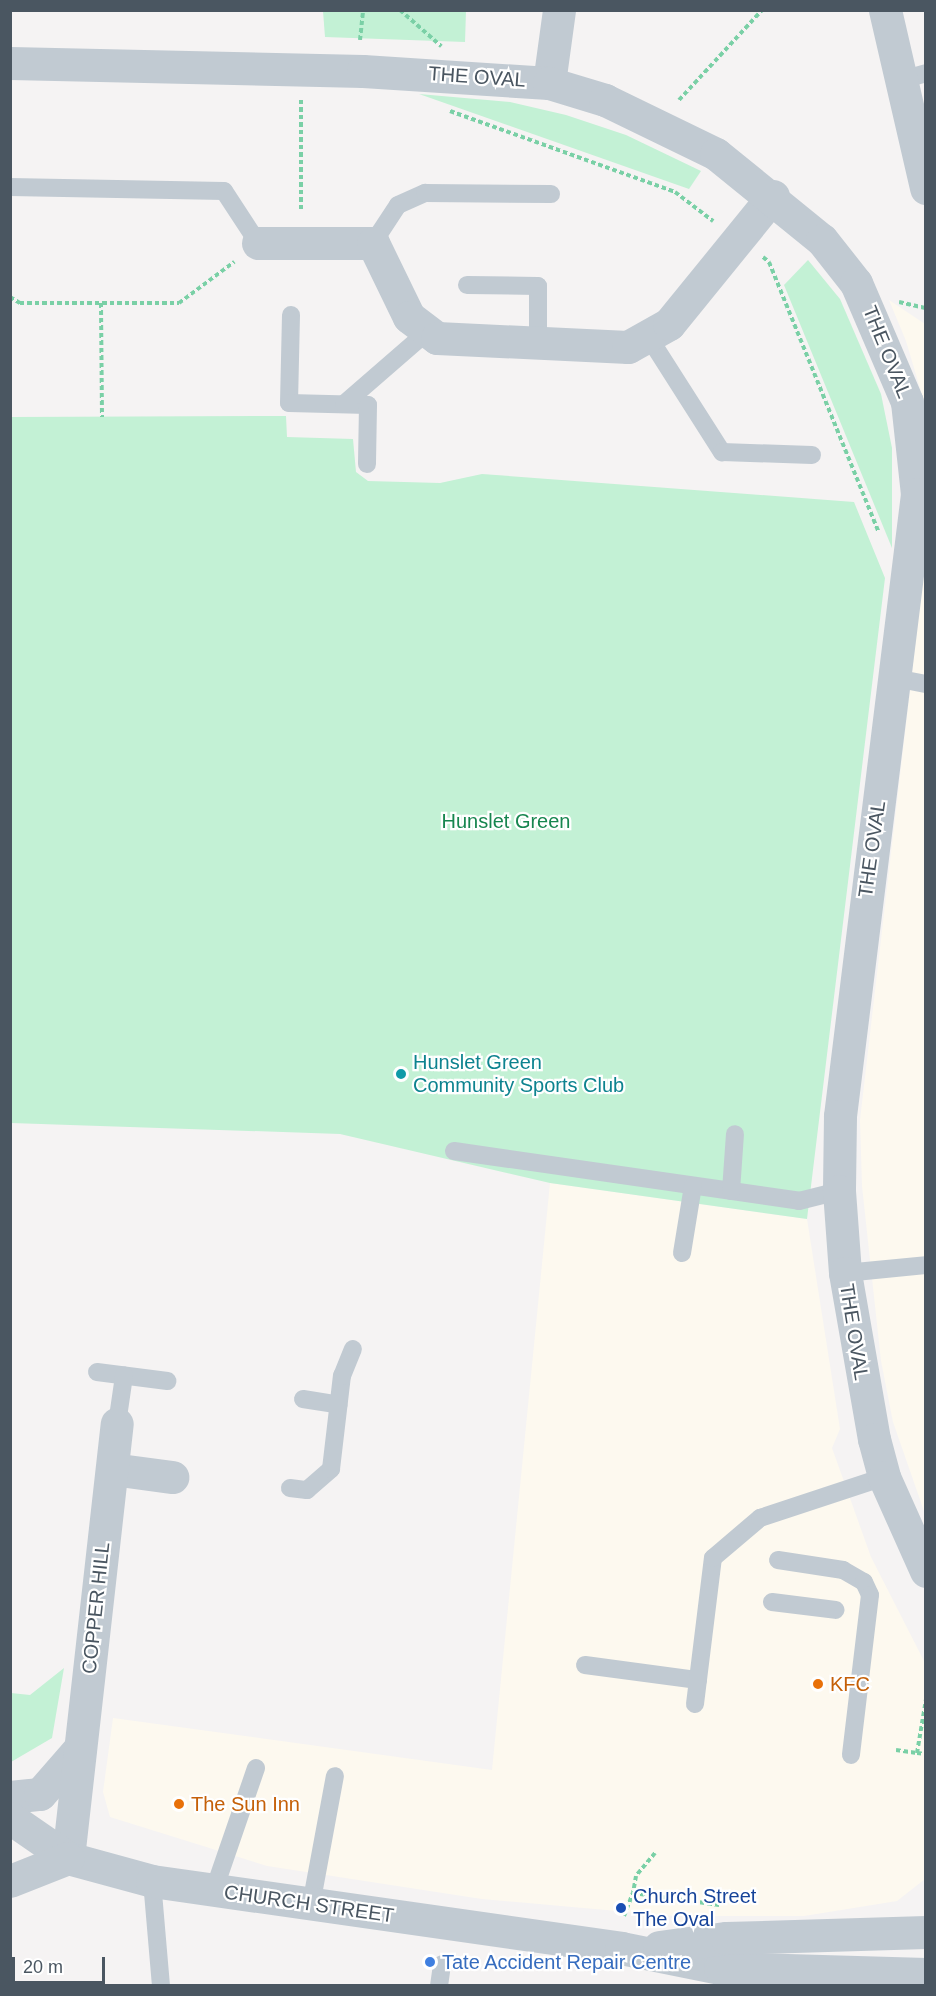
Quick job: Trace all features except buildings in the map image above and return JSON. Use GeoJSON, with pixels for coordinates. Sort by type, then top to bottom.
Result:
{"type":"FeatureCollection","features":[{"type":"Feature","properties":{"kind":"street"},"geometry":{"type":"LineString","coordinates":[[549,83],[559,10]]}},
{"type":"Feature","properties":{"kind":"street"},"geometry":{"type":"LineString","coordinates":[[885,10],[914,76],[926,188]]}},
{"type":"Feature","properties":{"kind":"street","name":"THE OVAL"},"geometry":{"type":"LineString","coordinates":[[10,63],[301,69],[549,83],[658,123],[717,154],[773,196],[822,240],[856,283],[877,321],[908,402],[917,494],[910,681],[842,1105],[839,1191],[845,1273],[884,1477],[926,1571]]}},
{"type":"Feature","properties":{"kind":"street"},"geometry":{"type":"LineString","coordinates":[[258,243],[373,243],[409,317],[437,338],[538,346],[628,347],[669,324],[773,196]]}},
{"type":"Feature","properties":{"kind":"street","name":"COPPER HILL"},"geometry":{"type":"LineString","coordinates":[[68,1858],[117,1424]]}},
{"type":"Feature","properties":{"kind":"street"},"geometry":{"type":"LineString","coordinates":[[112,1468],[172,1477]]}},
{"type":"Feature","properties":{"kind":"street"},"geometry":{"type":"LineString","coordinates":[[10,1797],[40,1794],[81,1747]]}},
{"type":"Feature","properties":{"kind":"street","name":"CHURCH STREET"},"geometry":{"type":"LineString","coordinates":[[10,1818],[68,1858],[152,1881],[621,1948],[720,1968],[867,1981],[926,1974]]}},
{"type":"Feature","properties":{"kind":"street"},"geometry":{"type":"LineString","coordinates":[[10,1881],[68,1858]]}},
{"type":"Feature","properties":{"kind":"street","name":"CHURCH STREET"},"geometry":{"type":"LineString","coordinates":[[621,1948],[726,1938],[926,1932]]}},
{"type":"Feature","properties":{"kind":"lane"},"geometry":{"type":"LineString","coordinates":[[10,187],[224,191],[258,243]]}},
{"type":"Feature","properties":{"kind":"lane"},"geometry":{"type":"LineString","coordinates":[[373,243],[398,205],[425,193],[551,194]]}},
{"type":"Feature","properties":{"kind":"lane"},"geometry":{"type":"LineString","coordinates":[[467,285],[538,286],[538,346]]}},
{"type":"Feature","properties":{"kind":"lane"},"geometry":{"type":"LineString","coordinates":[[291,315],[289,403],[368,405],[368,464]]}},
{"type":"Feature","properties":{"kind":"lane"},"geometry":{"type":"LineString","coordinates":[[344,404],[428,331]]}},
{"type":"Feature","properties":{"kind":"lane"},"geometry":{"type":"LineString","coordinates":[[648,336],[722,452],[812,455]]}},
{"type":"Feature","properties":{"kind":"lane"},"geometry":{"type":"LineString","coordinates":[[731,1191],[735,1134]]}},
{"type":"Feature","properties":{"kind":"lane"},"geometry":{"type":"LineString","coordinates":[[454,1151],[799,1201],[839,1191]]}},
{"type":"Feature","properties":{"kind":"lane"},"geometry":{"type":"LineString","coordinates":[[682,1253],[693,1186]]}},
{"type":"Feature","properties":{"kind":"lane"},"geometry":{"type":"LineString","coordinates":[[845,1273],[926,1265]]}},
{"type":"Feature","properties":{"kind":"lane"},"geometry":{"type":"LineString","coordinates":[[290,1488],[307,1490],[332,1468],[342,1376],[353,1349]]}},
{"type":"Feature","properties":{"kind":"lane"},"geometry":{"type":"LineString","coordinates":[[98,1372],[167,1381]]}},
{"type":"Feature","properties":{"kind":"lane"},"geometry":{"type":"LineString","coordinates":[[117,1424],[124,1376]]}},
{"type":"Feature","properties":{"kind":"lane"},"geometry":{"type":"LineString","coordinates":[[303,1400],[339,1405]]}},
{"type":"Feature","properties":{"kind":"lane"},"geometry":{"type":"LineString","coordinates":[[695,1704],[713,1558],[760,1518],[884,1477]]}},
{"type":"Feature","properties":{"kind":"lane"},"geometry":{"type":"LineString","coordinates":[[778,1560],[843,1570],[864,1582],[870,1595],[851,1755]]}},
{"type":"Feature","properties":{"kind":"lane"},"geometry":{"type":"LineString","coordinates":[[772,1602],[836,1610]]}},
{"type":"Feature","properties":{"kind":"lane"},"geometry":{"type":"LineString","coordinates":[[585,1665],[698,1680]]}},
{"type":"Feature","properties":{"kind":"lane"},"geometry":{"type":"LineString","coordinates":[[214,1890],[255,1768]]}},
{"type":"Feature","properties":{"kind":"lane"},"geometry":{"type":"LineString","coordinates":[[311,1905],[335,1776]]}},
{"type":"Feature","properties":{"kind":"lane"},"geometry":{"type":"LineString","coordinates":[[152,1881],[161,1986]]}},
{"type":"Feature","properties":{"kind":"lane"},"geometry":{"type":"LineString","coordinates":[[439,1986],[442,1964]]}},
{"type":"Feature","properties":{"kind":"path"},"geometry":{"type":"LineString","coordinates":[[400,10],[441,41]]}},
{"type":"Feature","properties":{"kind":"path"},"geometry":{"type":"LineString","coordinates":[[658,123],[762,10]]}},
{"type":"Feature","properties":{"kind":"path"},"geometry":{"type":"LineString","coordinates":[[301,69],[301,243]]}},
{"type":"Feature","properties":{"kind":"path"},"geometry":{"type":"LineString","coordinates":[[10,297],[20,303],[179,303],[258,243]]}},
{"type":"Feature","properties":{"kind":"path"},"geometry":{"type":"LineString","coordinates":[[100,303],[102,417]]}},
{"type":"Feature","properties":{"kind":"path"},"geometry":{"type":"LineString","coordinates":[[917,1753],[926,1699]]}},
{"type":"Feature","properties":{"kind":"path"},"geometry":{"type":"LineString","coordinates":[[896,1750],[926,1754]]}},
{"type":"Feature","properties":{"kind":"path"},"geometry":{"type":"LineString","coordinates":[[655,1853],[636,1876],[633,1893],[726,1906],[726,1938]]}},
{"type":"Feature","properties":{"kind":"shaded area"},"geometry":{"type":"Polygon","coordinates":[[[889,300],[925,324],[925,405],[906,341],[889,300]]]}},
{"type":"Feature","properties":{"kind":"shaded area"},"geometry":{"type":"Polygon","coordinates":[[[925,561],[925,1514],[893,1422],[881,1361],[862,1186],[860,1120],[925,561]]]}},
{"type":"Feature","properties":{"kind":"shaded area"},"geometry":{"type":"Polygon","coordinates":[[[550,1183],[807,1219],[840,1429],[832,1448],[871,1557],[925,1663],[925,1879],[897,1901],[804,1916],[673,1916],[482,1899],[267,1866],[110,1817],[103,1792],[113,1718],[492,1770],[550,1183]]]}},
{"type":"Feature","properties":{"kind":"green space"},"geometry":{"type":"Polygon","coordinates":[[[323,11],[466,11],[465,42],[325,37],[323,11]]]}},
{"type":"Feature","properties":{"kind":"green space"},"geometry":{"type":"Polygon","coordinates":[[[419,94],[510,102],[566,115],[626,135],[701,171],[689,189],[419,94]]]}},
{"type":"Feature","properties":{"kind":"green space"},"geometry":{"type":"Polygon","coordinates":[[[808,260],[840,299],[881,394],[892,448],[892,548],[784,285],[808,260]]]}},
{"type":"Feature","properties":{"kind":"green space","name":"Hunslet Green"},"geometry":{"type":"Polygon","coordinates":[[[286,416],[287,437],[353,439],[356,472],[368,481],[440,483],[482,474],[854,502],[885,578],[807,1219],[550,1183],[340,1134],[11,1123],[11,417],[286,416]]]}},
{"type":"Feature","properties":{"kind":"green space"},"geometry":{"type":"Polygon","coordinates":[[[64,1668],[52,1738],[11,1762],[11,1693],[30,1695],[64,1668]]]}},
{"type":"Feature","properties":{"kind":"place","name":"Hunslet Green Community Sports Club"},"geometry":{"type":"Point","coordinates":[401,1074]}},
{"type":"Feature","properties":{"kind":"place","name":"KFC"},"geometry":{"type":"Point","coordinates":[818,1684]}},
{"type":"Feature","properties":{"kind":"place","name":"The Sun Inn"},"geometry":{"type":"Point","coordinates":[179,1804]}},
{"type":"Feature","properties":{"kind":"place","name":"Church Street The Oval"},"geometry":{"type":"Point","coordinates":[621,1908]}},
{"type":"Feature","properties":{"kind":"place","name":"Tate Accident Repair Centre"},"geometry":{"type":"Point","coordinates":[430,1962]}}]}
